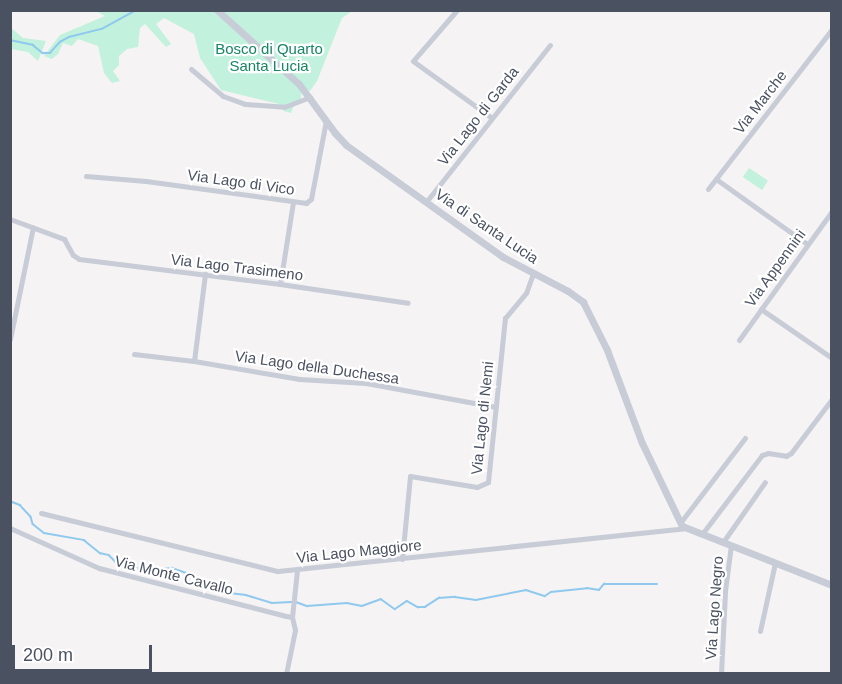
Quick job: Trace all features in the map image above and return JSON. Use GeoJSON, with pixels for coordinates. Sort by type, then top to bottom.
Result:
{"type":"FeatureCollection","features":[{"type":"Feature","properties":{"kind":"street","name":"Via di Santa Lucia"},"geometry":{"type":"LineString","coordinates":[[217,10],[299,84],[346,145],[497,252],[533,274],[573,294],[590,311],[642,443],[682,525]]}},
{"type":"Feature","properties":{"kind":"street"},"geometry":{"type":"LineString","coordinates":[[457,10],[413,61],[492,118]]}},
{"type":"Feature","properties":{"kind":"street","name":"Via Marche"},"geometry":{"type":"LineString","coordinates":[[708,189],[831,29]]}},
{"type":"Feature","properties":{"kind":"street","name":"Via Lago di Garda"},"geometry":{"type":"LineString","coordinates":[[426,202],[550,45]]}},
{"type":"Feature","properties":{"kind":"street"},"geometry":{"type":"LineString","coordinates":[[191,69],[219,93],[240,102],[287,106],[310,97]]}},
{"type":"Feature","properties":{"kind":"street","name":"Via Lago di Vico"},"geometry":{"type":"LineString","coordinates":[[86,176],[146,180],[305,203],[311,200],[326,120]]}},
{"type":"Feature","properties":{"kind":"street"},"geometry":{"type":"LineString","coordinates":[[716,179],[807,244]]}},
{"type":"Feature","properties":{"kind":"street"},"geometry":{"type":"LineString","coordinates":[[280,284],[293,202]]}},
{"type":"Feature","properties":{"kind":"street","name":"Via Appennini"},"geometry":{"type":"LineString","coordinates":[[739,340],[831,211]]}},
{"type":"Feature","properties":{"kind":"street","name":"Via Lago Trasimeno"},"geometry":{"type":"LineString","coordinates":[[10,219],[63,238],[70,246],[73,255],[79,259],[280,284],[408,303]]}},
{"type":"Feature","properties":{"kind":"street"},"geometry":{"type":"LineString","coordinates":[[10,339],[33,227]]}},
{"type":"Feature","properties":{"kind":"street"},"geometry":{"type":"LineString","coordinates":[[194,361],[205,274]]}},
{"type":"Feature","properties":{"kind":"street","name":"Via Lago di Nemi"},"geometry":{"type":"LineString","coordinates":[[402,559],[410,476],[477,487],[485,486],[489,479],[505,318],[526,293],[533,274]]}},
{"type":"Feature","properties":{"kind":"street"},"geometry":{"type":"LineString","coordinates":[[761,309],[831,358]]}},
{"type":"Feature","properties":{"kind":"street","name":"Via Lago della Duchessa"},"geometry":{"type":"LineString","coordinates":[[134,354],[194,361],[299,379],[366,383],[496,407]]}},
{"type":"Feature","properties":{"kind":"street"},"geometry":{"type":"LineString","coordinates":[[702,534],[761,456],[767,453],[784,456],[791,453],[831,399]]}},
{"type":"Feature","properties":{"kind":"street"},"geometry":{"type":"LineString","coordinates":[[745,438],[682,525],[775,563],[830,582]]}},
{"type":"Feature","properties":{"kind":"street"},"geometry":{"type":"LineString","coordinates":[[723,542],[765,482]]}},
{"type":"Feature","properties":{"kind":"street","name":"Via Lago Maggiore"},"geometry":{"type":"LineString","coordinates":[[41,513],[265,568],[297,570],[682,525]]}},
{"type":"Feature","properties":{"kind":"street","name":"Via Monte Cavallo"},"geometry":{"type":"LineString","coordinates":[[10,528],[99,568],[292,616]]}},
{"type":"Feature","properties":{"kind":"street","name":"Via Lago Negro"},"geometry":{"type":"LineString","coordinates":[[721,674],[725,591],[731,545]]}},
{"type":"Feature","properties":{"kind":"street"},"geometry":{"type":"LineString","coordinates":[[760,631],[775,563]]}},
{"type":"Feature","properties":{"kind":"street"},"geometry":{"type":"LineString","coordinates":[[286,674],[295,630],[292,616],[297,570]]}},
{"type":"Feature","properties":{"kind":"green space","name":"Bosco di Quarto Santa Lucia"},"geometry":{"type":"Polygon","coordinates":[[[96,11],[352,11],[342,18],[317,81],[310,91],[302,89],[301,98],[294,105],[291,113],[284,111],[279,104],[221,90],[200,58],[194,34],[164,18],[156,24],[171,44],[166,47],[145,24],[140,28],[138,47],[127,49],[119,56],[119,65],[113,71],[120,81],[112,83],[104,73],[98,46],[78,39],[72,46],[63,43],[58,54],[52,59],[44,56],[60,35],[105,16],[96,11]]]}},
{"type":"Feature","properties":{"kind":"green space"},"geometry":{"type":"Polygon","coordinates":[[[10,27],[23,38],[46,41],[38,61],[28,52],[11,49],[10,27]]]}},
{"type":"Feature","properties":{"kind":"green space"},"geometry":{"type":"Polygon","coordinates":[[[749,168],[768,181],[762,190],[743,177],[749,168]]]}},
{"type":"Feature","properties":{"kind":"waterway"},"geometry":{"type":"LineString","coordinates":[[10,40],[33,45],[43,53],[50,53],[60,42],[69,37],[102,29],[136,10]]}},
{"type":"Feature","properties":{"kind":"waterway"},"geometry":{"type":"LineString","coordinates":[[10,501],[20,505],[31,517],[33,524],[44,533],[84,540],[100,553],[109,555],[119,565],[152,571],[172,568],[189,574],[198,582],[221,592],[246,595],[272,603],[291,602]]}},
{"type":"Feature","properties":{"kind":"waterway"},"geometry":{"type":"LineString","coordinates":[[296,602],[307,606],[347,603],[362,606],[381,599],[395,609],[407,601],[418,607],[425,607],[439,598],[455,597],[476,600],[526,590],[545,596],[551,592],[587,588],[599,590],[604,584],[657,584]]}}]}
